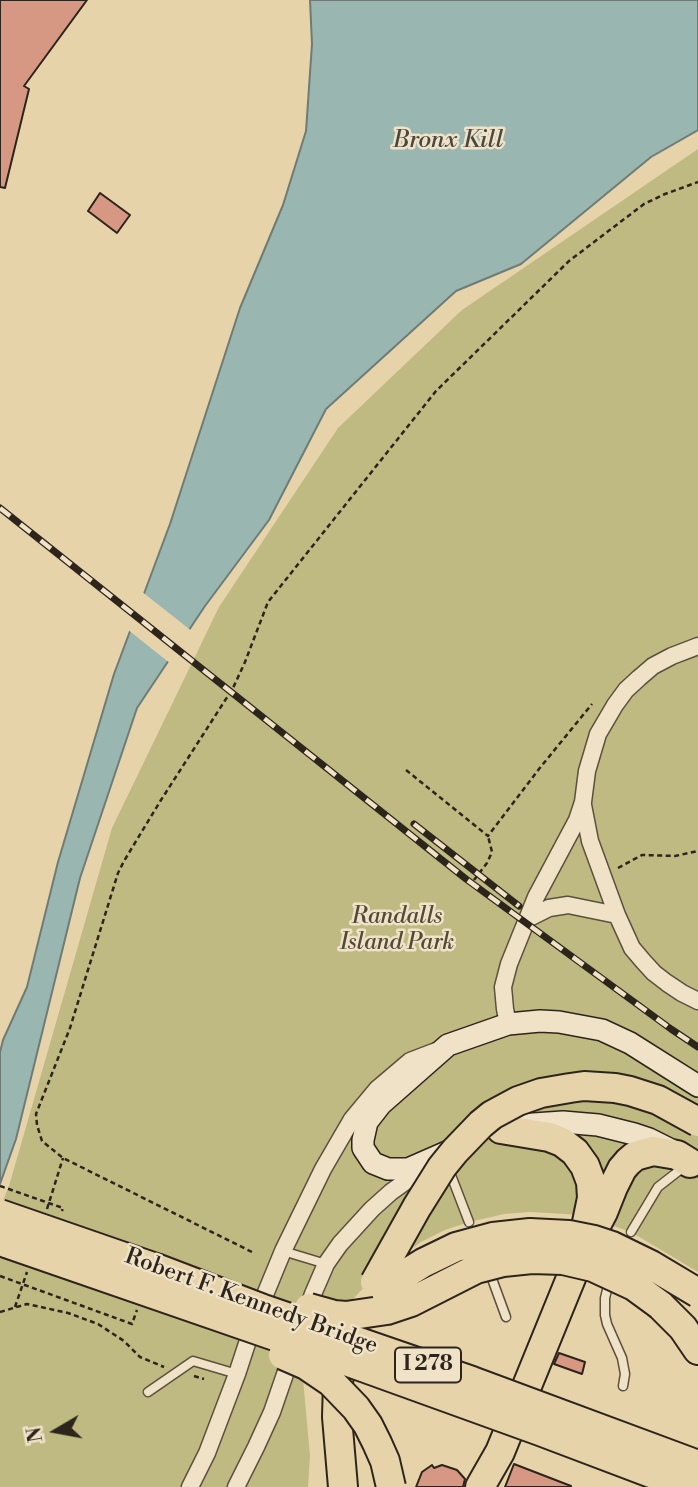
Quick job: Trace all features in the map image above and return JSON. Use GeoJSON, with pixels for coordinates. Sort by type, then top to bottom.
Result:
{"type":"FeatureCollection","features":[{"type":"Feature","properties":{"kind":"highway"},"geometry":{"type":"LineString","coordinates":[[343,1487],[337,1417],[338,1382],[347,1350],[381,1287],[404,1229],[437,1175],[481,1124],[518,1101],[541,1093],[584,1086],[630,1090],[658,1100],[698,1122]]}},
{"type":"Feature","properties":{"kind":"highway"},"geometry":{"type":"LineString","coordinates":[[501,1129],[556,1139],[569,1146],[585,1166],[591,1182],[592,1198],[580,1256]]}},
{"type":"Feature","properties":{"kind":"highway"},"geometry":{"type":"LineString","coordinates":[[480,1487],[500,1452],[580,1256],[628,1162],[640,1154],[653,1151],[677,1155],[694,1166]]}},
{"type":"Feature","properties":{"kind":"highway","name":"Robert F. Kennedy Bridge"},"geometry":{"type":"LineString","coordinates":[[0,1214],[527,1400],[698,1465]]}},
{"type":"Feature","properties":{"kind":"highway"},"geometry":{"type":"LineString","coordinates":[[381,1287],[456,1247],[493,1237],[530,1233],[569,1235],[612,1246],[698,1293]]}},
{"type":"Feature","properties":{"kind":"highway","name":"Robert F. Kennedy Bridge"},"geometry":{"type":"LineString","coordinates":[[0,1241],[527,1426],[688,1487]]}},
{"type":"Feature","properties":{"kind":"highway"},"geometry":{"type":"LineString","coordinates":[[0,1256],[284,1356],[317,1372],[344,1394],[368,1425],[385,1461],[391,1487]]}},
{"type":"Feature","properties":{"kind":"highway"},"geometry":{"type":"LineString","coordinates":[[156,1268],[274,1296],[324,1313],[346,1316],[400,1306],[460,1276],[490,1265],[518,1259],[563,1260],[593,1267],[648,1295],[683,1328],[698,1350]]}},
{"type":"Feature","properties":{"kind":"highway"},"geometry":{"type":"LineString","coordinates":[[491,1487],[500,1452]]}},
{"type":"Feature","properties":{"kind":"street"},"geometry":{"type":"LineString","coordinates":[[508,1024],[504,999],[505,976],[536,897],[577,820],[598,734],[626,690],[653,666],[698,646]]}},
{"type":"Feature","properties":{"kind":"street"},"geometry":{"type":"LineString","coordinates":[[583,803],[590,841],[628,941],[654,973],[681,993],[698,1001]]}},
{"type":"Feature","properties":{"kind":"street"},"geometry":{"type":"LineString","coordinates":[[527,919],[541,911],[568,905],[617,915]]}},
{"type":"Feature","properties":{"kind":"street"},"geometry":{"type":"LineString","coordinates":[[190,1487],[206,1453],[283,1251],[323,1169],[352,1119],[365,1103],[377,1089],[410,1062],[448,1045],[508,1024],[550,1021],[602,1030],[630,1043],[698,1086]]}},
{"type":"Feature","properties":{"kind":"street"},"geometry":{"type":"LineString","coordinates":[[448,1045],[381,1104],[367,1122],[363,1147],[373,1163],[388,1169],[408,1169],[501,1129],[547,1122],[598,1125],[649,1139],[694,1166]]}},
{"type":"Feature","properties":{"kind":"street"},"geometry":{"type":"LineString","coordinates":[[236,1487],[272,1412],[326,1264],[372,1209],[443,1154]]}},
{"type":"Feature","properties":{"kind":"lane"},"geometry":{"type":"LineString","coordinates":[[443,1154],[469,1222]]}},
{"type":"Feature","properties":{"kind":"lane"},"geometry":{"type":"LineString","coordinates":[[632,1231],[658,1187],[694,1166]]}},
{"type":"Feature","properties":{"kind":"lane"},"geometry":{"type":"LineString","coordinates":[[283,1251],[326,1264]]}},
{"type":"Feature","properties":{"kind":"lane"},"geometry":{"type":"LineString","coordinates":[[491,1276],[506,1317]]}},
{"type":"Feature","properties":{"kind":"lane"},"geometry":{"type":"LineString","coordinates":[[608,1286],[605,1315],[622,1358],[625,1374],[623,1386]]}},
{"type":"Feature","properties":{"kind":"lane"},"geometry":{"type":"LineString","coordinates":[[148,1392],[193,1361],[237,1374]]}},
{"type":"Feature","properties":{"kind":"path"},"geometry":{"type":"LineString","coordinates":[[252,1252],[63,1158],[43,1142],[36,1114],[70,1028],[118,873],[233,688],[268,601],[436,391],[569,261],[644,204],[698,182]]}},
{"type":"Feature","properties":{"kind":"path"},"geometry":{"type":"LineString","coordinates":[[488,836],[592,705]]}},
{"type":"Feature","properties":{"kind":"path"},"geometry":{"type":"LineString","coordinates":[[406,770],[488,836],[492,852],[474,880]]}},
{"type":"Feature","properties":{"kind":"path"},"geometry":{"type":"LineString","coordinates":[[603,877],[642,855],[675,856],[698,851]]}},
{"type":"Feature","properties":{"kind":"path"},"geometry":{"type":"LineString","coordinates":[[0,1311],[27,1304],[68,1313],[97,1324],[124,1341],[140,1357],[204,1379]]}},
{"type":"Feature","properties":{"kind":"green space","name":"Randalls Island Park"},"geometry":{"type":"Polygon","coordinates":[[[698,149],[698,1272],[631,1232],[582,1215],[530,1212],[504,1214],[469,1222],[421,1242],[379,1272],[352,1300],[302,1368],[310,1456],[308,1487],[0,1487],[0,1208],[9,1186],[112,828],[219,607],[338,428],[462,310],[698,149]]]}},
{"type":"Feature","properties":{"kind":"water","name":"Bronx Kill"},"geometry":{"type":"Polygon","coordinates":[[[310,0],[698,0],[698,130],[651,157],[521,264],[456,291],[326,409],[269,520],[205,606],[137,708],[80,878],[16,1139],[0,1184],[0,1052],[3,1040],[27,987],[58,862],[114,674],[170,524],[240,308],[283,205],[306,131],[312,44],[310,0]]]}},
{"type":"Feature","properties":{"kind":"pier"},"geometry":{"type":"Polygon","coordinates":[[[141,591],[193,632],[171,664],[127,629],[141,591]]]}},
{"type":"Feature","properties":{"kind":"building"},"geometry":{"type":"Polygon","coordinates":[[[0,0],[87,0],[24,86],[29,89],[5,188],[0,187],[0,0]]]}},
{"type":"Feature","properties":{"kind":"building"},"geometry":{"type":"Polygon","coordinates":[[[100,193],[130,215],[117,233],[88,211],[100,193]]]}},
{"type":"Feature","properties":{"kind":"building"},"geometry":{"type":"Polygon","coordinates":[[[559,1353],[585,1362],[582,1374],[554,1364],[559,1353]]]}},
{"type":"Feature","properties":{"kind":"building"},"geometry":{"type":"Polygon","coordinates":[[[514,1464],[571,1486],[571,1487],[505,1487],[514,1464]]]}},
{"type":"Feature","properties":{"kind":"building"},"geometry":{"type":"Polygon","coordinates":[[[432,1465],[434,1468],[442,1465],[457,1470],[465,1479],[463,1487],[416,1487],[422,1472],[432,1465]]]}},
{"type":"Feature","properties":{"kind":"railway"},"geometry":{"type":"LineString","coordinates":[[0,508],[466,879],[698,1047]]}},
{"type":"Feature","properties":{"kind":"railway"},"geometry":{"type":"LineString","coordinates":[[414,824],[519,906]]}}]}
